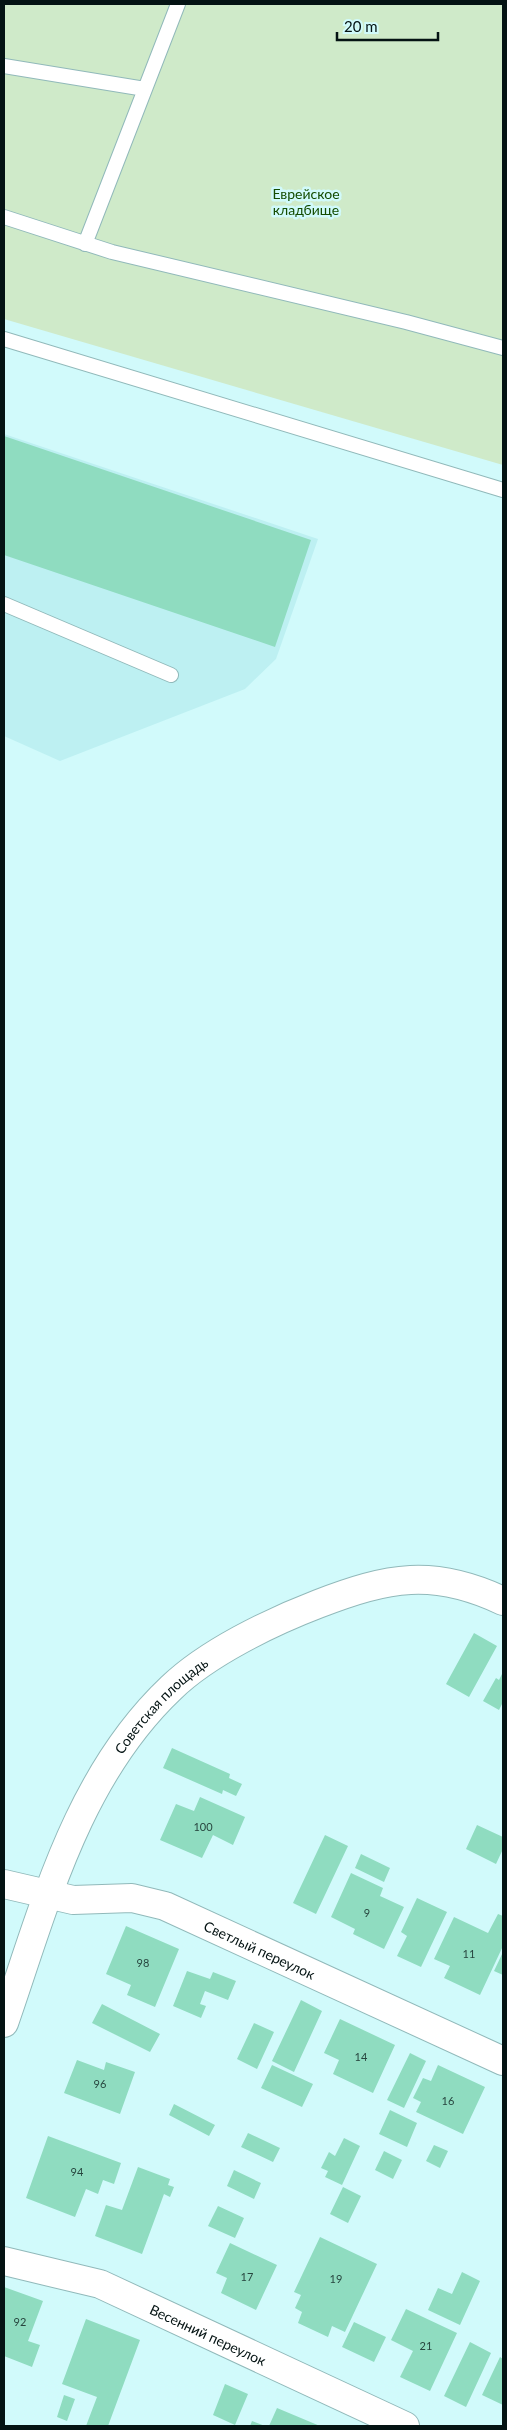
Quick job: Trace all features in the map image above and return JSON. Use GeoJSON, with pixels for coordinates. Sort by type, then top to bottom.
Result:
{"type":"FeatureCollection","features":[{"type":"Feature","properties":{"kind":"street","name":"Советская площадь"},"geometry":{"type":"LineString","coordinates":[[4,2023],[70,1836],[101,1774],[124,1740],[166,1693],[209,1660],[258,1631],[360,1588],[405,1579],[437,1580],[460,1584],[493,1597]]}},
{"type":"Feature","properties":{"kind":"street","name":"Светлый переулок"},"geometry":{"type":"LineString","coordinates":[[4,1884],[48,1895],[87,1901],[132,1898],[165,1906],[503,2061]]}},
{"type":"Feature","properties":{"kind":"street","name":"Весенний переулок"},"geometry":{"type":"LineString","coordinates":[[4,2261],[100,2284],[405,2426]]}},
{"type":"Feature","properties":{"kind":"lane"},"geometry":{"type":"LineString","coordinates":[[85,244],[178,4]]}},
{"type":"Feature","properties":{"kind":"lane"},"geometry":{"type":"LineString","coordinates":[[4,66],[145,90]]}},
{"type":"Feature","properties":{"kind":"lane"},"geometry":{"type":"LineString","coordinates":[[4,217],[85,244],[406,322],[503,348]]}},
{"type":"Feature","properties":{"kind":"lane"},"geometry":{"type":"LineString","coordinates":[[4,339],[503,490]]}},
{"type":"Feature","properties":{"kind":"lane"},"geometry":{"type":"LineString","coordinates":[[4,604],[170,675]]}},
{"type":"Feature","properties":{"kind":"shaded area"},"geometry":{"type":"Polygon","coordinates":[[[4,434],[318,539],[276,659],[245,689],[60,761],[4,736],[4,434]]]}},
{"type":"Feature","properties":{"kind":"green space","name":"Еврейское кладбище"},"geometry":{"type":"Polygon","coordinates":[[[4,4],[503,4],[503,465],[4,319],[4,4]]]}},
{"type":"Feature","properties":{"kind":"building"},"geometry":{"type":"Polygon","coordinates":[[[4,436],[311,540],[275,647],[4,555],[4,436]]]}},
{"type":"Feature","properties":{"kind":"building"},"geometry":{"type":"Polygon","coordinates":[[[474,1633],[497,1646],[469,1697],[446,1684],[474,1633]]]}},
{"type":"Feature","properties":{"kind":"building"},"geometry":{"type":"Polygon","coordinates":[[[503,1672],[503,1702],[499,1710],[483,1701],[496,1678],[499,1680],[503,1672]]]}},
{"type":"Feature","properties":{"kind":"building"},"geometry":{"type":"Polygon","coordinates":[[[172,1748],[230,1774],[229,1778],[242,1784],[236,1796],[223,1790],[222,1794],[163,1768],[172,1748]]]}},
{"type":"Feature","properties":{"kind":"building"},"geometry":{"type":"Polygon","coordinates":[[[200,1797],[245,1817],[233,1845],[213,1835],[202,1858],[160,1840],[176,1804],[194,1811],[200,1797]]]}},
{"type":"Feature","properties":{"kind":"building"},"geometry":{"type":"Polygon","coordinates":[[[477,1825],[503,1837],[503,1849],[496,1864],[466,1849],[477,1825]]]}},
{"type":"Feature","properties":{"kind":"building"},"geometry":{"type":"Polygon","coordinates":[[[325,1835],[348,1846],[316,1914],[293,1903],[325,1835]]]}},
{"type":"Feature","properties":{"kind":"building"},"geometry":{"type":"Polygon","coordinates":[[[361,1854],[390,1868],[384,1882],[355,1868],[361,1854]]]}},
{"type":"Feature","properties":{"kind":"building"},"geometry":{"type":"Polygon","coordinates":[[[351,1873],[383,1888],[380,1896],[404,1907],[384,1949],[353,1934],[355,1929],[331,1917],[351,1873]]]}},
{"type":"Feature","properties":{"kind":"building"},"geometry":{"type":"Polygon","coordinates":[[[417,1898],[447,1912],[421,1967],[397,1956],[407,1936],[401,1932],[417,1898]]]}},
{"type":"Feature","properties":{"kind":"building"},"geometry":{"type":"Polygon","coordinates":[[[498,1914],[503,1916],[503,1946],[480,1995],[444,1978],[450,1966],[434,1959],[454,1917],[488,1933],[498,1914]]]}},
{"type":"Feature","properties":{"kind":"building"},"geometry":{"type":"Polygon","coordinates":[[[126,1926],[179,1949],[155,2007],[127,1995],[131,1985],[106,1974],[126,1926]]]}},
{"type":"Feature","properties":{"kind":"building"},"geometry":{"type":"Polygon","coordinates":[[[503,1952],[503,1975],[494,1971],[503,1952]]]}},
{"type":"Feature","properties":{"kind":"building"},"geometry":{"type":"Polygon","coordinates":[[[187,1971],[210,1979],[213,1972],[236,1981],[228,2000],[205,1991],[200,2004],[206,2006],[201,2018],[173,2006],[187,1971]]]}},
{"type":"Feature","properties":{"kind":"building"},"geometry":{"type":"Polygon","coordinates":[[[301,2000],[322,2011],[294,2072],[272,2061],[301,2000]]]}},
{"type":"Feature","properties":{"kind":"building"},"geometry":{"type":"Polygon","coordinates":[[[102,2004],[160,2034],[150,2052],[92,2023],[102,2004]]]}},
{"type":"Feature","properties":{"kind":"building"},"geometry":{"type":"Polygon","coordinates":[[[340,2019],[395,2045],[373,2093],[333,2074],[339,2060],[324,2053],[340,2019]]]}},
{"type":"Feature","properties":{"kind":"building"},"geometry":{"type":"Polygon","coordinates":[[[254,2023],[274,2032],[257,2069],[237,2059],[254,2023]]]}},
{"type":"Feature","properties":{"kind":"building"},"geometry":{"type":"Polygon","coordinates":[[[410,2053],[426,2061],[404,2108],[387,2100],[410,2053]]]}},
{"type":"Feature","properties":{"kind":"building"},"geometry":{"type":"Polygon","coordinates":[[[77,2060],[104,2070],[106,2062],[135,2072],[120,2114],[64,2093],[77,2060]]]}},
{"type":"Feature","properties":{"kind":"building"},"geometry":{"type":"Polygon","coordinates":[[[272,2065],[313,2084],[302,2107],[261,2088],[272,2065]]]}},
{"type":"Feature","properties":{"kind":"building"},"geometry":{"type":"Polygon","coordinates":[[[438,2065],[485,2087],[463,2134],[416,2112],[421,2102],[413,2098],[423,2078],[431,2081],[438,2065]]]}},
{"type":"Feature","properties":{"kind":"building"},"geometry":{"type":"Polygon","coordinates":[[[174,2104],[215,2125],[209,2136],[169,2115],[174,2104]]]}},
{"type":"Feature","properties":{"kind":"building"},"geometry":{"type":"Polygon","coordinates":[[[390,2110],[417,2123],[407,2147],[379,2134],[390,2110]]]}},
{"type":"Feature","properties":{"kind":"building"},"geometry":{"type":"Polygon","coordinates":[[[248,2133],[280,2148],[273,2162],[241,2147],[248,2133]]]}},
{"type":"Feature","properties":{"kind":"building"},"geometry":{"type":"Polygon","coordinates":[[[48,2136],[121,2163],[114,2184],[103,2180],[98,2194],[86,2189],[75,2217],[26,2198],[48,2136]]]}},
{"type":"Feature","properties":{"kind":"building"},"geometry":{"type":"Polygon","coordinates":[[[344,2138],[360,2146],[342,2185],[325,2177],[328,2171],[321,2168],[329,2152],[335,2156],[344,2138]]]}},
{"type":"Feature","properties":{"kind":"building"},"geometry":{"type":"Polygon","coordinates":[[[434,2145],[448,2151],[440,2168],[426,2161],[434,2145]]]}},
{"type":"Feature","properties":{"kind":"building"},"geometry":{"type":"Polygon","coordinates":[[[384,2151],[402,2160],[393,2179],[375,2170],[384,2151]]]}},
{"type":"Feature","properties":{"kind":"building"},"geometry":{"type":"Polygon","coordinates":[[[138,2167],[170,2179],[168,2185],[174,2187],[170,2197],[164,2194],[142,2254],[95,2236],[106,2205],[122,2210],[138,2167]]]}},
{"type":"Feature","properties":{"kind":"building"},"geometry":{"type":"Polygon","coordinates":[[[234,2170],[261,2183],[254,2199],[227,2186],[234,2170]]]}},
{"type":"Feature","properties":{"kind":"building"},"geometry":{"type":"Polygon","coordinates":[[[343,2187],[361,2196],[348,2223],[330,2214],[343,2187]]]}},
{"type":"Feature","properties":{"kind":"building"},"geometry":{"type":"Polygon","coordinates":[[[218,2206],[244,2218],[235,2238],[208,2226],[218,2206]]]}},
{"type":"Feature","properties":{"kind":"building"},"geometry":{"type":"Polygon","coordinates":[[[320,2237],[377,2264],[345,2332],[332,2326],[328,2337],[298,2323],[302,2312],[295,2308],[301,2295],[294,2292],[320,2237]]]}},
{"type":"Feature","properties":{"kind":"building"},"geometry":{"type":"Polygon","coordinates":[[[230,2243],[277,2265],[256,2310],[221,2293],[227,2278],[216,2273],[230,2243]]]}},
{"type":"Feature","properties":{"kind":"building"},"geometry":{"type":"Polygon","coordinates":[[[462,2272],[480,2281],[460,2325],[428,2310],[438,2288],[452,2294],[462,2272]]]}},
{"type":"Feature","properties":{"kind":"building"},"geometry":{"type":"Polygon","coordinates":[[[4,2287],[43,2301],[28,2341],[40,2345],[32,2367],[4,2356],[4,2287]]]}},
{"type":"Feature","properties":{"kind":"building"},"geometry":{"type":"Polygon","coordinates":[[[406,2309],[457,2333],[430,2391],[400,2377],[413,2351],[391,2340],[406,2309]]]}},
{"type":"Feature","properties":{"kind":"building"},"geometry":{"type":"Polygon","coordinates":[[[86,2319],[140,2340],[108,2426],[86,2426],[97,2397],[62,2384],[86,2319]]]}},
{"type":"Feature","properties":{"kind":"building"},"geometry":{"type":"Polygon","coordinates":[[[354,2322],[386,2337],[374,2362],[342,2347],[354,2322]]]}},
{"type":"Feature","properties":{"kind":"building"},"geometry":{"type":"Polygon","coordinates":[[[470,2342],[491,2353],[466,2407],[444,2396],[470,2342]]]}},
{"type":"Feature","properties":{"kind":"building"},"geometry":{"type":"Polygon","coordinates":[[[500,2357],[503,2359],[503,2405],[482,2395],[500,2357]]]}},
{"type":"Feature","properties":{"kind":"building"},"geometry":{"type":"Polygon","coordinates":[[[225,2384],[248,2394],[235,2425],[213,2415],[225,2384]]]}},
{"type":"Feature","properties":{"kind":"building"},"geometry":{"type":"Polygon","coordinates":[[[64,2395],[75,2399],[67,2421],[57,2417],[64,2395]]]}},
{"type":"Feature","properties":{"kind":"building"},"geometry":{"type":"Polygon","coordinates":[[[277,2408],[320,2426],[269,2426],[277,2408]]]}},
{"type":"Feature","properties":{"kind":"building"},"geometry":{"type":"Polygon","coordinates":[[[252,2421],[265,2426],[250,2426],[252,2421]]]}}]}
